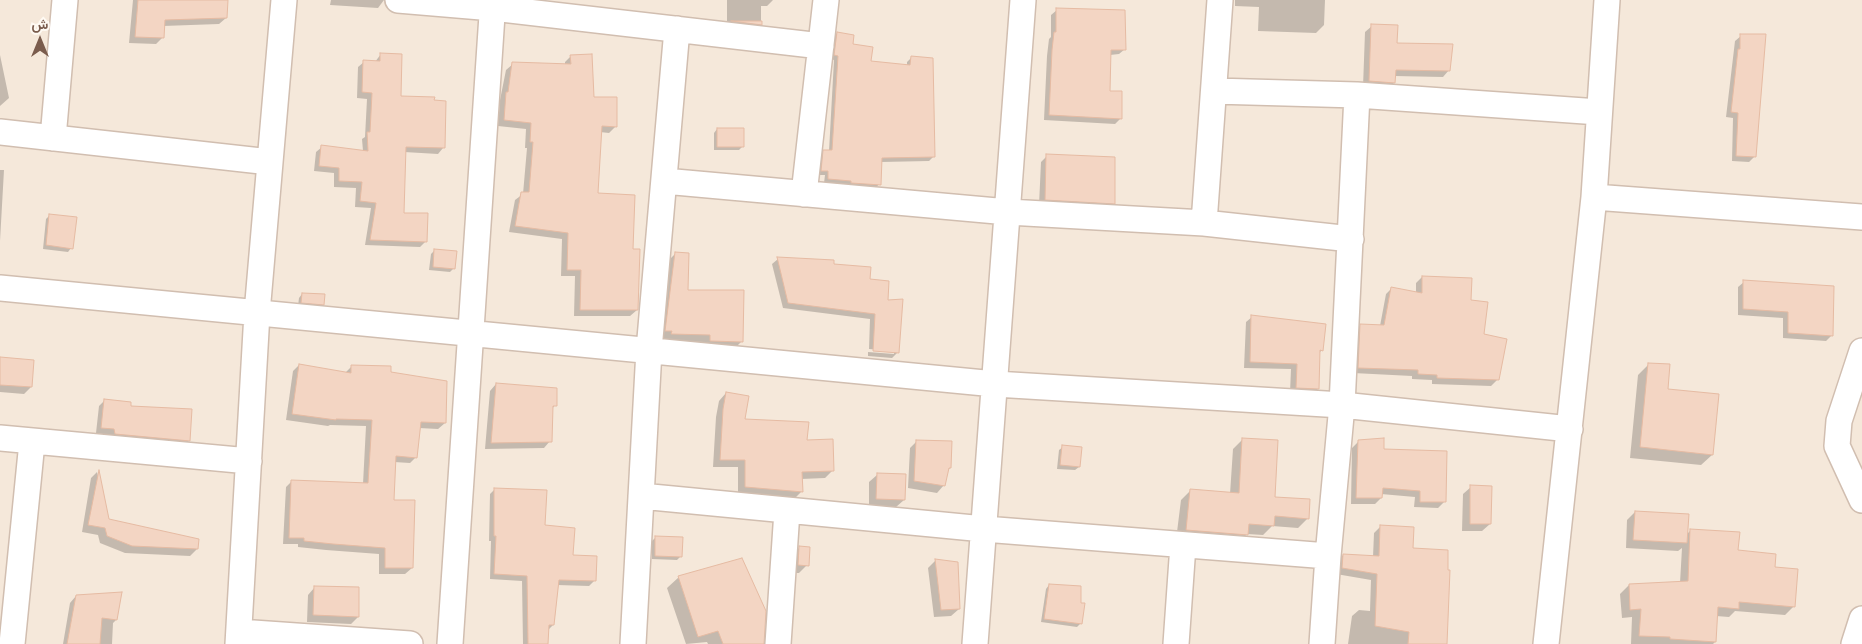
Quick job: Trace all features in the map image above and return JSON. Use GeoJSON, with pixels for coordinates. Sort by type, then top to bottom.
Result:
{"type":"FeatureCollection","features":[{"type":"Feature","properties":{"kind":"street"},"geometry":{"type":"LineString","coordinates":[[53,138],[65,0]]}},
{"type":"Feature","properties":{"kind":"street"},"geometry":{"type":"LineString","coordinates":[[284,0],[258,313],[238,638],[410,644]]}},
{"type":"Feature","properties":{"kind":"street"},"geometry":{"type":"LineString","coordinates":[[398,0],[493,4],[821,46]]}},
{"type":"Feature","properties":{"kind":"street"},"geometry":{"type":"LineString","coordinates":[[804,194],[826,0]]}},
{"type":"Feature","properties":{"kind":"street"},"geometry":{"type":"LineString","coordinates":[[975,644],[1023,0]]}},
{"type":"Feature","properties":{"kind":"street"},"geometry":{"type":"LineString","coordinates":[[1204,223],[1220,0]]}},
{"type":"Feature","properties":{"kind":"street"},"geometry":{"type":"LineString","coordinates":[[1546,644],[1594,197],[1598,112],[1607,0]]}},
{"type":"Feature","properties":{"kind":"street"},"geometry":{"type":"LineString","coordinates":[[450,644],[493,4]]}},
{"type":"Feature","properties":{"kind":"street"},"geometry":{"type":"LineString","coordinates":[[633,644],[649,350],[677,29]]}},
{"type":"Feature","properties":{"kind":"street"},"geometry":{"type":"LineString","coordinates":[[1214,91],[1357,95],[1598,112]]}},
{"type":"Feature","properties":{"kind":"street"},"geometry":{"type":"LineString","coordinates":[[1322,644],[1342,405],[1357,95]]}},
{"type":"Feature","properties":{"kind":"street"},"geometry":{"type":"LineString","coordinates":[[0,132],[270,162]]}},
{"type":"Feature","properties":{"kind":"street"},"geometry":{"type":"LineString","coordinates":[[664,181],[1008,212],[1204,223],[1351,239]]}},
{"type":"Feature","properties":{"kind":"street"},"geometry":{"type":"LineString","coordinates":[[1594,197],[1862,217]]}},
{"type":"Feature","properties":{"kind":"street"},"geometry":{"type":"LineString","coordinates":[[0,288],[995,384],[1342,405],[1570,429]]}},
{"type":"Feature","properties":{"kind":"street"},"geometry":{"type":"LineString","coordinates":[[1862,351],[1839,421],[1837,446],[1862,500]]}},
{"type":"Feature","properties":{"kind":"street"},"geometry":{"type":"LineString","coordinates":[[0,438],[249,461]]}},
{"type":"Feature","properties":{"kind":"street"},"geometry":{"type":"LineString","coordinates":[[12,644],[8,602],[32,442]]}},
{"type":"Feature","properties":{"kind":"street"},"geometry":{"type":"LineString","coordinates":[[641,496],[984,529],[1328,556]]}},
{"type":"Feature","properties":{"kind":"street"},"geometry":{"type":"LineString","coordinates":[[778,644],[787,510]]}},
{"type":"Feature","properties":{"kind":"street"},"geometry":{"type":"LineString","coordinates":[[1176,644],[1183,545]]}},
{"type":"Feature","properties":{"kind":"street"},"geometry":{"type":"LineString","coordinates":[[1854,644],[1862,619]]}},
{"type":"Feature","properties":{"kind":"shaded area"},"geometry":{"type":"Polygon","coordinates":[[[0,0],[1862,0],[1862,644],[0,644],[0,0]]]}},
{"type":"Feature","properties":{"kind":"building"},"geometry":{"type":"Polygon","coordinates":[[[138,0],[228,0],[227,18],[165,20],[164,38],[135,37],[138,0]]]}},
{"type":"Feature","properties":{"kind":"building"},"geometry":{"type":"Polygon","coordinates":[[[1056,8],[1125,10],[1126,50],[1111,50],[1110,91],[1122,91],[1122,119],[1049,115],[1052,50],[1054,32],[1056,32],[1056,8]]]}},
{"type":"Feature","properties":{"kind":"building"},"geometry":{"type":"Polygon","coordinates":[[[731,21],[762,21],[762,25],[731,21]]]}},
{"type":"Feature","properties":{"kind":"building"},"geometry":{"type":"Polygon","coordinates":[[[1371,24],[1398,25],[1397,43],[1453,44],[1450,71],[1396,70],[1395,83],[1369,81],[1371,24]]]}},
{"type":"Feature","properties":{"kind":"building"},"geometry":{"type":"Polygon","coordinates":[[[837,32],[854,35],[853,44],[873,47],[871,61],[910,65],[911,56],[933,58],[935,157],[882,158],[881,185],[828,179],[828,171],[821,171],[823,150],[832,150],[838,56],[834,55],[837,32]]]}},
{"type":"Feature","properties":{"kind":"building"},"geometry":{"type":"Polygon","coordinates":[[[1740,34],[1766,34],[1756,157],[1736,156],[1738,113],[1731,112],[1738,49],[1740,49],[1740,34]]]}},
{"type":"Feature","properties":{"kind":"building"},"geometry":{"type":"Polygon","coordinates":[[[380,53],[402,54],[401,96],[435,97],[434,100],[446,101],[445,148],[406,147],[404,213],[428,213],[427,242],[370,240],[376,203],[360,201],[362,182],[339,181],[339,168],[319,166],[321,145],[368,151],[367,132],[370,132],[372,93],[362,92],[363,60],[380,61],[380,53]]]}},
{"type":"Feature","properties":{"kind":"building"},"geometry":{"type":"Polygon","coordinates":[[[592,54],[594,97],[617,97],[617,127],[602,126],[598,193],[635,195],[633,249],[640,249],[638,310],[580,310],[581,270],[567,270],[568,233],[515,226],[521,192],[529,192],[533,142],[530,142],[531,123],[504,120],[506,92],[508,92],[512,62],[571,64],[570,55],[592,54]]]}},
{"type":"Feature","properties":{"kind":"building"},"geometry":{"type":"Polygon","coordinates":[[[717,128],[744,128],[744,147],[717,147],[717,128]]]}},
{"type":"Feature","properties":{"kind":"building"},"geometry":{"type":"Polygon","coordinates":[[[1046,154],[1115,157],[1115,204],[1045,200],[1046,154]]]}},
{"type":"Feature","properties":{"kind":"building"},"geometry":{"type":"Polygon","coordinates":[[[49,214],[77,217],[73,249],[46,245],[49,214]]]}},
{"type":"Feature","properties":{"kind":"building"},"geometry":{"type":"Polygon","coordinates":[[[434,249],[457,251],[455,269],[433,267],[434,249]]]}},
{"type":"Feature","properties":{"kind":"building"},"geometry":{"type":"Polygon","coordinates":[[[675,252],[689,253],[688,290],[744,290],[743,342],[710,341],[710,335],[671,334],[672,331],[665,331],[675,252]]]}},
{"type":"Feature","properties":{"kind":"building"},"geometry":{"type":"Polygon","coordinates":[[[777,257],[834,260],[834,264],[871,267],[870,279],[889,281],[888,300],[903,299],[899,353],[873,351],[875,314],[788,303],[777,257]]]}},
{"type":"Feature","properties":{"kind":"building"},"geometry":{"type":"Polygon","coordinates":[[[1422,276],[1472,278],[1471,300],[1488,302],[1484,334],[1507,339],[1499,380],[1437,378],[1437,375],[1418,374],[1418,370],[1358,368],[1360,324],[1384,325],[1391,287],[1422,293],[1422,276]]]}},
{"type":"Feature","properties":{"kind":"building"},"geometry":{"type":"Polygon","coordinates":[[[1743,280],[1834,286],[1833,336],[1788,333],[1788,312],[1743,309],[1743,280]]]}},
{"type":"Feature","properties":{"kind":"building"},"geometry":{"type":"Polygon","coordinates":[[[302,293],[325,294],[324,305],[301,303],[302,293]]]}},
{"type":"Feature","properties":{"kind":"building"},"geometry":{"type":"Polygon","coordinates":[[[1251,315],[1326,324],[1323,351],[1320,350],[1319,389],[1296,388],[1297,364],[1250,362],[1251,315]]]}},
{"type":"Feature","properties":{"kind":"building"},"geometry":{"type":"Polygon","coordinates":[[[0,357],[34,360],[32,387],[0,385],[0,357]]]}},
{"type":"Feature","properties":{"kind":"building"},"geometry":{"type":"Polygon","coordinates":[[[1648,363],[1670,364],[1668,389],[1719,394],[1713,455],[1640,447],[1648,363]]]}},
{"type":"Feature","properties":{"kind":"building"},"geometry":{"type":"Polygon","coordinates":[[[299,364],[351,373],[351,365],[391,366],[391,372],[447,381],[446,423],[421,422],[417,458],[396,456],[394,500],[415,500],[413,568],[385,568],[385,548],[304,541],[304,538],[289,538],[291,480],[368,483],[372,420],[336,420],[292,414],[299,364]]]}},
{"type":"Feature","properties":{"kind":"building"},"geometry":{"type":"Polygon","coordinates":[[[496,383],[557,388],[557,406],[553,406],[552,442],[491,443],[496,383]]]}},
{"type":"Feature","properties":{"kind":"building"},"geometry":{"type":"Polygon","coordinates":[[[726,392],[749,396],[745,419],[809,422],[807,440],[833,439],[834,471],[802,472],[803,492],[745,487],[745,460],[720,460],[726,392]]]}},
{"type":"Feature","properties":{"kind":"building"},"geometry":{"type":"Polygon","coordinates":[[[104,399],[131,402],[131,406],[192,409],[190,441],[115,434],[114,429],[101,428],[104,399]]]}},
{"type":"Feature","properties":{"kind":"building"},"geometry":{"type":"Polygon","coordinates":[[[1242,438],[1278,440],[1275,497],[1310,499],[1309,519],[1275,516],[1274,526],[1249,524],[1248,535],[1186,530],[1190,489],[1239,493],[1242,438]]]}},
{"type":"Feature","properties":{"kind":"building"},"geometry":{"type":"Polygon","coordinates":[[[1384,438],[1384,449],[1447,451],[1446,502],[1420,502],[1420,491],[1383,488],[1382,498],[1356,498],[1358,440],[1384,438]]]}},
{"type":"Feature","properties":{"kind":"building"},"geometry":{"type":"Polygon","coordinates":[[[916,440],[952,441],[951,468],[949,468],[945,486],[914,481],[916,440]]]}},
{"type":"Feature","properties":{"kind":"building"},"geometry":{"type":"Polygon","coordinates":[[[1062,445],[1082,447],[1080,467],[1060,465],[1062,445]]]}},
{"type":"Feature","properties":{"kind":"building"},"geometry":{"type":"Polygon","coordinates":[[[99,470],[109,519],[199,539],[198,549],[132,546],[107,536],[105,528],[88,525],[99,470]]]}},
{"type":"Feature","properties":{"kind":"building"},"geometry":{"type":"Polygon","coordinates":[[[877,473],[906,474],[905,500],[876,499],[877,473]]]}},
{"type":"Feature","properties":{"kind":"building"},"geometry":{"type":"Polygon","coordinates":[[[1470,485],[1492,486],[1491,524],[1470,524],[1470,485]]]}},
{"type":"Feature","properties":{"kind":"building"},"geometry":{"type":"Polygon","coordinates":[[[494,488],[547,490],[545,525],[575,528],[573,555],[597,556],[596,581],[559,580],[554,625],[549,625],[548,644],[528,644],[527,576],[494,574],[496,536],[494,536],[494,488]]]}},
{"type":"Feature","properties":{"kind":"building"},"geometry":{"type":"Polygon","coordinates":[[[1635,511],[1689,514],[1687,543],[1633,540],[1635,511]]]}},
{"type":"Feature","properties":{"kind":"building"},"geometry":{"type":"Polygon","coordinates":[[[1380,525],[1414,527],[1413,548],[1448,550],[1448,570],[1450,570],[1447,644],[1408,644],[1409,632],[1375,626],[1377,574],[1342,568],[1343,554],[1379,556],[1380,525]]]}},
{"type":"Feature","properties":{"kind":"building"},"geometry":{"type":"Polygon","coordinates":[[[1690,529],[1740,532],[1738,550],[1776,554],[1775,567],[1798,569],[1795,607],[1739,602],[1739,609],[1718,607],[1716,642],[1639,636],[1641,609],[1630,610],[1629,584],[1688,581],[1690,529]]]}},
{"type":"Feature","properties":{"kind":"building"},"geometry":{"type":"Polygon","coordinates":[[[655,536],[683,537],[682,557],[655,556],[655,536]]]}},
{"type":"Feature","properties":{"kind":"building"},"geometry":{"type":"Polygon","coordinates":[[[799,546],[810,547],[809,566],[798,565],[799,546]]]}},
{"type":"Feature","properties":{"kind":"building"},"geometry":{"type":"Polygon","coordinates":[[[742,558],[766,611],[764,644],[723,644],[718,631],[698,637],[678,576],[742,558]]]}},
{"type":"Feature","properties":{"kind":"building"},"geometry":{"type":"Polygon","coordinates":[[[935,559],[958,562],[960,609],[941,610],[935,559]]]}},
{"type":"Feature","properties":{"kind":"building"},"geometry":{"type":"Polygon","coordinates":[[[1049,584],[1081,586],[1081,603],[1085,603],[1082,624],[1044,619],[1049,584]]]}},
{"type":"Feature","properties":{"kind":"building"},"geometry":{"type":"Polygon","coordinates":[[[314,586],[359,587],[359,617],[313,615],[314,586]]]}},
{"type":"Feature","properties":{"kind":"building"},"geometry":{"type":"Polygon","coordinates":[[[122,592],[117,620],[102,618],[100,644],[67,644],[76,595],[122,592]]]}}]}
